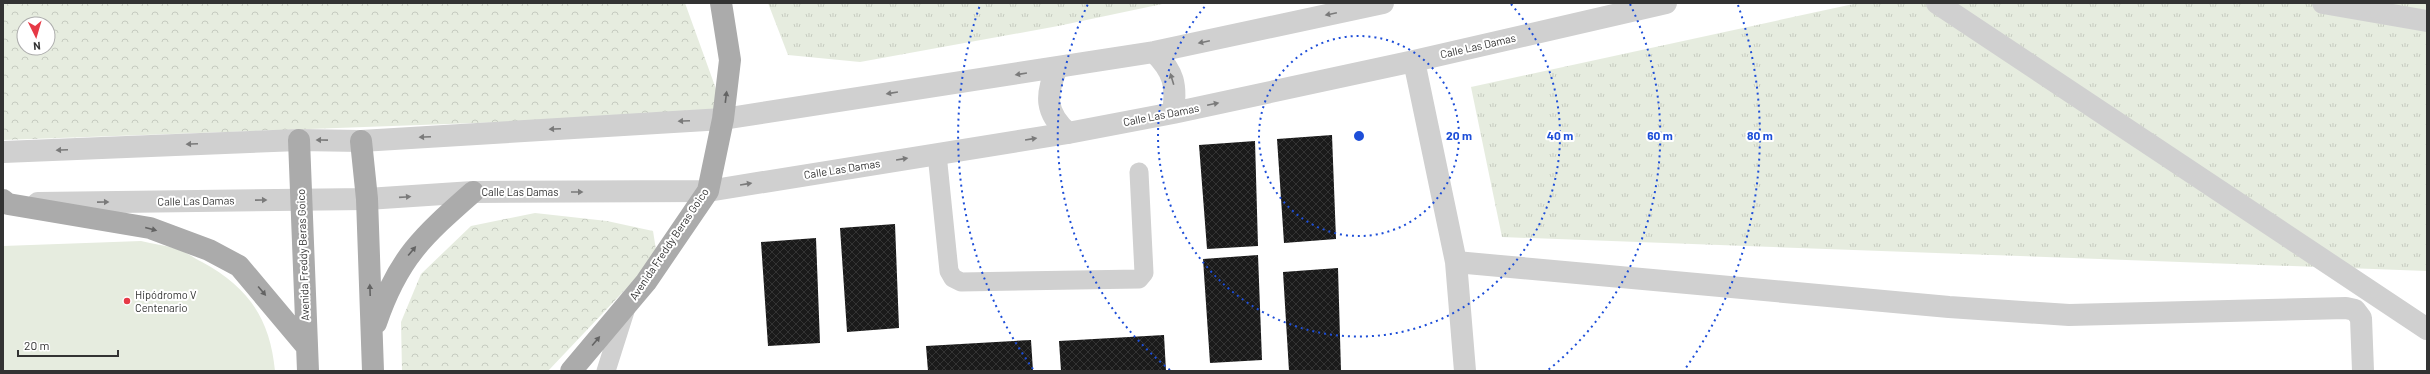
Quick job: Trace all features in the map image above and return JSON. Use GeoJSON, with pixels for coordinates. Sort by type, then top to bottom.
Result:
{"type":"FeatureCollection","features":[{"type":"Feature","properties":{"kind":"main road","name":"Avenida Freddy Beras Goico"},"geometry":{"type":"LineString","coordinates":[[571,371],[646,282],[708,191],[723,119],[730,60],[720,3]]}},
{"type":"Feature","properties":{"kind":"main road","name":"Avenida Freddy Beras Goico"},"geometry":{"type":"LineString","coordinates":[[299,140],[308,371]]}},
{"type":"Feature","properties":{"kind":"main road"},"geometry":{"type":"LineString","coordinates":[[361,141],[366,199],[373,371]]}},
{"type":"Feature","properties":{"kind":"main road"},"geometry":{"type":"LineString","coordinates":[[372,336],[386,293],[405,260],[430,230],[473,192]]}},
{"type":"Feature","properties":{"kind":"main road"},"geometry":{"type":"LineString","coordinates":[[5,203],[150,228],[209,250],[239,266],[307,347]]}},
{"type":"Feature","properties":{"kind":"street"},"geometry":{"type":"LineString","coordinates":[[3,152],[299,140],[361,141],[723,119],[1154,52],[1383,3]]}},
{"type":"Feature","properties":{"kind":"street","name":"Calle Las Damas"},"geometry":{"type":"LineString","coordinates":[[5,203],[366,199],[473,192],[708,191],[1068,133],[1173,113],[1414,61],[1666,3]]}},
{"type":"Feature","properties":{"kind":"street"},"geometry":{"type":"LineString","coordinates":[[1937,3],[2427,329]]}},
{"type":"Feature","properties":{"kind":"street"},"geometry":{"type":"LineString","coordinates":[[2323,3],[2427,21]]}},
{"type":"Feature","properties":{"kind":"street"},"geometry":{"type":"LineString","coordinates":[[1154,52],[1168,67],[1173,81],[1176,93],[1173,113]]}},
{"type":"Feature","properties":{"kind":"street"},"geometry":{"type":"LineString","coordinates":[[1414,61],[1456,262],[1465,371]]}},
{"type":"Feature","properties":{"kind":"street"},"geometry":{"type":"LineString","coordinates":[[1057,68],[1050,85],[1049,104],[1054,121],[1068,133]]}},
{"type":"Feature","properties":{"kind":"street"},"geometry":{"type":"LineString","coordinates":[[1456,262],[1949,307],[2069,315],[2346,308],[2355,310],[2361,318],[2364,371]]}},
{"type":"Feature","properties":{"kind":"lane"},"geometry":{"type":"LineString","coordinates":[[937,154],[949,271],[953,278],[960,282],[1140,279],[1144,273],[1139,172]]}},
{"type":"Feature","properties":{"kind":"lane"},"geometry":{"type":"LineString","coordinates":[[606,371],[627,305]]}},
{"type":"Feature","properties":{"kind":"green space"},"geometry":{"type":"Polygon","coordinates":[[[3,3],[685,3],[725,114],[3,140],[3,3]]]}},
{"type":"Feature","properties":{"kind":"green space"},"geometry":{"type":"Polygon","coordinates":[[[768,3],[1167,3],[1058,26],[860,62],[788,55],[768,3]]]}},
{"type":"Feature","properties":{"kind":"green space"},"geometry":{"type":"Polygon","coordinates":[[[1858,3],[2427,3],[2427,271],[1502,237],[1471,87],[1858,3]]]}},
{"type":"Feature","properties":{"kind":"green space"},"geometry":{"type":"Polygon","coordinates":[[[535,213],[607,221],[653,231],[657,256],[548,371],[402,371],[401,322],[421,274],[471,226],[535,213]]]}},
{"type":"Feature","properties":{"kind":"green space","name":"Hipódromo V Centenario"},"geometry":{"type":"Polygon","coordinates":[[[141,241],[168,246],[184,252],[232,282],[254,306],[262,320],[268,335],[275,371],[3,371],[3,246],[141,241]]]}},
{"type":"Feature","properties":{"kind":"building"},"geometry":{"type":"Polygon","coordinates":[[[1332,135],[1336,239],[1284,243],[1277,139],[1332,135]]]}},
{"type":"Feature","properties":{"kind":"building"},"geometry":{"type":"Polygon","coordinates":[[[1255,141],[1258,246],[1207,249],[1199,145],[1255,141]]]}},
{"type":"Feature","properties":{"kind":"building"},"geometry":{"type":"Polygon","coordinates":[[[895,224],[899,328],[847,332],[840,228],[895,224]]]}},
{"type":"Feature","properties":{"kind":"building"},"geometry":{"type":"Polygon","coordinates":[[[816,238],[820,343],[768,346],[761,242],[816,238]]]}},
{"type":"Feature","properties":{"kind":"building"},"geometry":{"type":"Polygon","coordinates":[[[1258,255],[1262,360],[1210,363],[1203,259],[1258,255]]]}},
{"type":"Feature","properties":{"kind":"building"},"geometry":{"type":"Polygon","coordinates":[[[1338,268],[1341,371],[1289,371],[1283,272],[1338,268]]]}},
{"type":"Feature","properties":{"kind":"building"},"geometry":{"type":"Polygon","coordinates":[[[1164,335],[1166,371],[1061,371],[1059,341],[1164,335]]]}},
{"type":"Feature","properties":{"kind":"building"},"geometry":{"type":"Polygon","coordinates":[[[1031,340],[1033,371],[928,371],[926,346],[1031,340]]]}},
{"type":"Feature","properties":{"kind":"place","name":"Hipódromo V Centenario"},"geometry":{"type":"Point","coordinates":[127,301]}}]}
